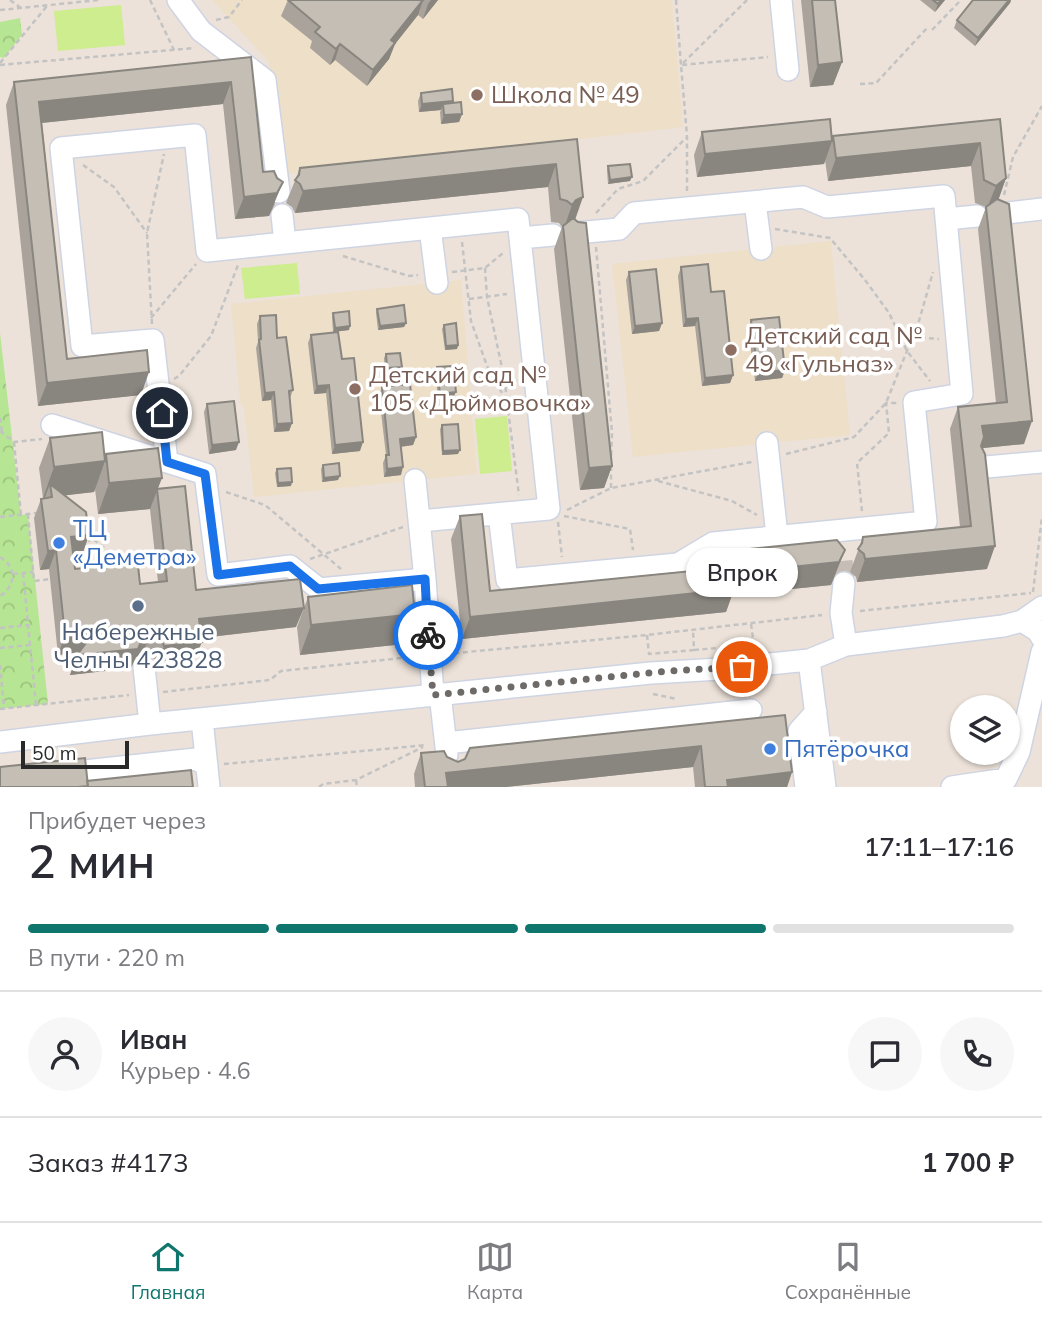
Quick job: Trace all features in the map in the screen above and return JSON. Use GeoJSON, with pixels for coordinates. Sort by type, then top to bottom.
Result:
{"type":"FeatureCollection","features":[{"type":"Feature","properties":{"kind":"street"},"geometry":{"type":"LineString","coordinates":[[178,0],[201,31],[265,80],[279,192]]}},
{"type":"Feature","properties":{"kind":"street"},"geometry":{"type":"LineString","coordinates":[[781,0],[788,63]]}},
{"type":"Feature","properties":{"kind":"street"},"geometry":{"type":"LineString","coordinates":[[167,462],[153,340],[82,346],[61,148],[195,135],[206,251],[518,219],[549,509],[420,522]]}},
{"type":"Feature","properties":{"kind":"street"},"geometry":{"type":"LineString","coordinates":[[499,514],[507,580],[678,564],[713,543],[777,531],[840,540],[864,528],[926,522],[914,402],[962,394],[944,196],[827,207],[803,197],[756,210],[688,208],[634,213],[619,229],[585,232]]}},
{"type":"Feature","properties":{"kind":"street"},"geometry":{"type":"LineString","coordinates":[[999,214],[1042,209]]}},
{"type":"Feature","properties":{"kind":"street"},"geometry":{"type":"LineString","coordinates":[[756,210],[761,249]]}},
{"type":"Feature","properties":{"kind":"street"},"geometry":{"type":"LineString","coordinates":[[282,215],[285,243]]}},
{"type":"Feature","properties":{"kind":"street"},"geometry":{"type":"LineString","coordinates":[[946,219],[977,216]]}},
{"type":"Feature","properties":{"kind":"street"},"geometry":{"type":"LineString","coordinates":[[430,228],[438,283]]}},
{"type":"Feature","properties":{"kind":"street"},"geometry":{"type":"LineString","coordinates":[[520,238],[553,235]]}},
{"type":"Feature","properties":{"kind":"street"},"geometry":{"type":"LineString","coordinates":[[52,425],[205,474],[218,575],[290,566],[318,589],[425,579]]}},
{"type":"Feature","properties":{"kind":"street"},"geometry":{"type":"LineString","coordinates":[[768,451],[777,531]]}},
{"type":"Feature","properties":{"kind":"street"},"geometry":{"type":"LineString","coordinates":[[986,467],[1042,462]]}},
{"type":"Feature","properties":{"kind":"street"},"geometry":{"type":"LineString","coordinates":[[415,480],[429,655],[437,695],[436,744],[449,770]]}},
{"type":"Feature","properties":{"kind":"street"},"geometry":{"type":"LineString","coordinates":[[844,583],[841,613],[846,645]]}},
{"type":"Feature","properties":{"kind":"street"},"geometry":{"type":"LineString","coordinates":[[0,742],[659,672],[809,660],[846,645],[1003,626],[1022,621],[1042,607]]}},
{"type":"Feature","properties":{"kind":"street"},"geometry":{"type":"LineString","coordinates":[[1022,621],[1038,631],[1042,638]]}},
{"type":"Feature","properties":{"kind":"street"},"geometry":{"type":"LineString","coordinates":[[952,787],[1006,779],[1019,752],[1042,652]]}},
{"type":"Feature","properties":{"kind":"street"},"geometry":{"type":"LineString","coordinates":[[809,660],[825,787]]}},
{"type":"Feature","properties":{"kind":"street"},"geometry":{"type":"LineString","coordinates":[[144,667],[150,724]]}},
{"type":"Feature","properties":{"kind":"street"},"geometry":{"type":"LineString","coordinates":[[436,744],[751,710]]}},
{"type":"Feature","properties":{"kind":"street"},"geometry":{"type":"LineString","coordinates":[[806,787],[799,731],[816,712]]}},
{"type":"Feature","properties":{"kind":"street"},"geometry":{"type":"LineString","coordinates":[[202,719],[208,776]]}},
{"type":"Feature","properties":{"kind":"street"},"geometry":{"type":"LineString","coordinates":[[0,780],[196,759],[208,776]]}},
{"type":"Feature","properties":{"kind":"path"},"geometry":{"type":"LineString","coordinates":[[10,0],[21,8]]}},
{"type":"Feature","properties":{"kind":"path"},"geometry":{"type":"LineString","coordinates":[[0,10],[98,0]]}},
{"type":"Feature","properties":{"kind":"path"},"geometry":{"type":"LineString","coordinates":[[150,0],[174,50]]}},
{"type":"Feature","properties":{"kind":"path"},"geometry":{"type":"LineString","coordinates":[[0,64],[217,44],[213,21],[229,17],[242,0]]}},
{"type":"Feature","properties":{"kind":"path"},"geometry":{"type":"LineString","coordinates":[[676,0],[687,137],[688,208]]}},
{"type":"Feature","properties":{"kind":"path"},"geometry":{"type":"LineString","coordinates":[[681,65],[747,0]]}},
{"type":"Feature","properties":{"kind":"path"},"geometry":{"type":"LineString","coordinates":[[932,30],[959,2]]}},
{"type":"Feature","properties":{"kind":"path"},"geometry":{"type":"LineString","coordinates":[[0,64],[47,5]]}},
{"type":"Feature","properties":{"kind":"path"},"geometry":{"type":"LineString","coordinates":[[860,84],[876,83],[928,27]]}},
{"type":"Feature","properties":{"kind":"path"},"geometry":{"type":"LineString","coordinates":[[681,65],[788,63]]}},
{"type":"Feature","properties":{"kind":"path"},"geometry":{"type":"LineString","coordinates":[[999,214],[1013,158],[1042,106]]}},
{"type":"Feature","properties":{"kind":"path"},"geometry":{"type":"LineString","coordinates":[[169,137],[147,233],[151,320],[206,251]]}},
{"type":"Feature","properties":{"kind":"path"},"geometry":{"type":"LineString","coordinates":[[611,488],[611,433],[585,232],[618,189],[643,181],[687,137]]}},
{"type":"Feature","properties":{"kind":"path"},"geometry":{"type":"LineString","coordinates":[[61,148],[114,187],[147,233]]}},
{"type":"Feature","properties":{"kind":"path"},"geometry":{"type":"LineString","coordinates":[[756,210],[774,228],[830,238],[890,313],[907,351],[928,376],[938,398]]}},
{"type":"Feature","properties":{"kind":"path"},"geometry":{"type":"LineString","coordinates":[[460,225],[471,321],[488,366],[507,401]]}},
{"type":"Feature","properties":{"kind":"path"},"geometry":{"type":"LineString","coordinates":[[159,388],[179,376],[211,336],[223,299],[239,264]]}},
{"type":"Feature","properties":{"kind":"path"},"geometry":{"type":"LineString","coordinates":[[558,515],[611,488],[768,451],[854,437],[887,403],[913,337],[935,265]]}},
{"type":"Feature","properties":{"kind":"path"},"geometry":{"type":"LineString","coordinates":[[485,268],[487,297],[505,382],[521,512]]}},
{"type":"Feature","properties":{"kind":"path"},"geometry":{"type":"LineString","coordinates":[[469,299],[525,291]]}},
{"type":"Feature","properties":{"kind":"path"},"geometry":{"type":"LineString","coordinates":[[904,340],[913,337],[944,340],[957,338]]}},
{"type":"Feature","properties":{"kind":"path"},"geometry":{"type":"LineString","coordinates":[[497,383],[535,379]]}},
{"type":"Feature","properties":{"kind":"path"},"geometry":{"type":"LineString","coordinates":[[887,403],[914,402]]}},
{"type":"Feature","properties":{"kind":"path"},"geometry":{"type":"LineString","coordinates":[[864,528],[857,463],[889,433],[887,403]]}},
{"type":"Feature","properties":{"kind":"path"},"geometry":{"type":"LineString","coordinates":[[0,418],[1,432],[14,442],[21,515]]}},
{"type":"Feature","properties":{"kind":"path"},"geometry":{"type":"LineString","coordinates":[[205,474],[220,489],[265,506],[359,585]]}},
{"type":"Feature","properties":{"kind":"path"},"geometry":{"type":"LineString","coordinates":[[654,480],[732,501],[777,531]]}},
{"type":"Feature","properties":{"kind":"path"},"geometry":{"type":"LineString","coordinates":[[0,517],[38,513]]}},
{"type":"Feature","properties":{"kind":"path"},"geometry":{"type":"LineString","coordinates":[[28,514],[34,581],[58,579]]}},
{"type":"Feature","properties":{"kind":"path"},"geometry":{"type":"LineString","coordinates":[[558,515],[630,529],[635,568]]}},
{"type":"Feature","properties":{"kind":"path"},"geometry":{"type":"LineString","coordinates":[[558,515],[564,575]]}},
{"type":"Feature","properties":{"kind":"path"},"geometry":{"type":"LineString","coordinates":[[270,680],[281,671],[647,635],[1033,592],[1042,517]]}},
{"type":"Feature","properties":{"kind":"path"},"geometry":{"type":"LineString","coordinates":[[290,566],[420,522]]}},
{"type":"Feature","properties":{"kind":"path"},"geometry":{"type":"LineString","coordinates":[[79,527],[125,564]]}},
{"type":"Feature","properties":{"kind":"path"},"geometry":{"type":"LineString","coordinates":[[89,535],[93,575]]}},
{"type":"Feature","properties":{"kind":"path"},"geometry":{"type":"LineString","coordinates":[[0,557],[9,565],[13,575],[11,586],[0,596]]}},
{"type":"Feature","properties":{"kind":"path"},"geometry":{"type":"LineString","coordinates":[[13,575],[33,572]]}},
{"type":"Feature","properties":{"kind":"path"},"geometry":{"type":"LineString","coordinates":[[23,573],[36,705]]}},
{"type":"Feature","properties":{"kind":"path"},"geometry":{"type":"LineString","coordinates":[[647,635],[649,654],[754,645],[751,624]]}},
{"type":"Feature","properties":{"kind":"path"},"geometry":{"type":"LineString","coordinates":[[0,628],[28,625]]}},
{"type":"Feature","properties":{"kind":"path"},"geometry":{"type":"LineString","coordinates":[[693,630],[694,650]]}},
{"type":"Feature","properties":{"kind":"path"},"geometry":{"type":"LineString","coordinates":[[0,648],[30,645]]}},
{"type":"Feature","properties":{"kind":"path"},"geometry":{"type":"LineString","coordinates":[[0,665],[5,708]]}},
{"type":"Feature","properties":{"kind":"path"},"geometry":{"type":"LineString","coordinates":[[208,776],[436,744]]}},
{"type":"Feature","properties":{"kind":"path"},"geometry":{"type":"LineString","coordinates":[[319,787],[356,779],[436,744]]}},
{"type":"Feature","properties":{"kind":"path"},"geometry":{"type":"LineString","coordinates":[[356,779],[357,787]]}},
{"type":"Feature","properties":{"kind":"shaded area","name":"Школа № 49"},"geometry":{"type":"Polygon","coordinates":[[[212,0],[672,0],[683,127],[285,174],[269,62],[212,0]]]}},
{"type":"Feature","properties":{"kind":"shaded area","name":"Детский сад № 49 «Гульназ»"},"geometry":{"type":"Polygon","coordinates":[[[831,241],[850,435],[633,457],[612,264],[831,241]]]}},
{"type":"Feature","properties":{"kind":"shaded area","name":"Детский сад № 105 «Дюймовочка»"},"geometry":{"type":"Polygon","coordinates":[[[461,280],[477,474],[254,497],[244,408],[240,401],[231,304],[461,280]]]}},
{"type":"Feature","properties":{"kind":"green space"},"geometry":{"type":"Polygon","coordinates":[[[121,5],[125,45],[58,51],[54,11],[121,5]]]}},
{"type":"Feature","properties":{"kind":"green space"},"geometry":{"type":"Polygon","coordinates":[[[20,18],[22,35],[4,58],[0,57],[0,22],[20,18]]]}},
{"type":"Feature","properties":{"kind":"green space"},"geometry":{"type":"Polygon","coordinates":[[[297,263],[300,294],[245,299],[241,268],[297,263]]]}},
{"type":"Feature","properties":{"kind":"green space"},"geometry":{"type":"Polygon","coordinates":[[[0,333],[21,515],[28,514],[48,704],[0,709],[0,333]]]}},
{"type":"Feature","properties":{"kind":"green space"},"geometry":{"type":"Polygon","coordinates":[[[507,416],[512,471],[480,474],[475,419],[507,416]]]}},
{"type":"Feature","properties":{"kind":"building"},"geometry":{"type":"Polygon","coordinates":[[[288,0],[423,0],[391,40],[395,43],[373,70],[340,44],[336,49],[315,32],[320,27],[288,0]]]}},
{"type":"Feature","properties":{"kind":"building"},"geometry":{"type":"Polygon","coordinates":[[[812,0],[835,0],[842,62],[818,65],[812,0]]]}},
{"type":"Feature","properties":{"kind":"building"},"geometry":{"type":"Polygon","coordinates":[[[973,0],[1009,0],[978,38],[957,20],[973,0]]]}},
{"type":"Feature","properties":{"kind":"building"},"geometry":{"type":"Polygon","coordinates":[[[251,57],[263,172],[274,171],[277,178],[283,182],[277,193],[244,197],[231,82],[39,102],[67,359],[147,350],[149,372],[47,383],[14,82],[251,57]]]}},
{"type":"Feature","properties":{"kind":"building"},"geometry":{"type":"Polygon","coordinates":[[[452,89],[453,101],[422,104],[421,93],[452,89]]]}},
{"type":"Feature","properties":{"kind":"building"},"geometry":{"type":"Polygon","coordinates":[[[461,102],[462,114],[444,115],[443,104],[461,102]]]}},
{"type":"Feature","properties":{"kind":"building"},"geometry":{"type":"Polygon","coordinates":[[[830,119],[832,141],[705,154],[702,132],[830,119]]]}},
{"type":"Feature","properties":{"kind":"building"},"geometry":{"type":"Polygon","coordinates":[[[1000,119],[1006,178],[996,186],[984,180],[980,143],[836,158],[833,136],[1000,119]]]}},
{"type":"Feature","properties":{"kind":"building"},"geometry":{"type":"Polygon","coordinates":[[[577,139],[583,197],[572,205],[560,199],[556,164],[303,191],[295,180],[300,168],[577,139]]]}},
{"type":"Feature","properties":{"kind":"building"},"geometry":{"type":"Polygon","coordinates":[[[630,164],[632,177],[610,180],[608,166],[630,164]]]}},
{"type":"Feature","properties":{"kind":"building"},"geometry":{"type":"Polygon","coordinates":[[[997,199],[1009,204],[1032,421],[982,426],[984,437],[981,446],[985,454],[995,546],[865,559],[858,549],[863,537],[971,526],[958,407],[1007,402],[986,207],[997,199]]]}},
{"type":"Feature","properties":{"kind":"building"},"geometry":{"type":"Polygon","coordinates":[[[573,218],[586,223],[612,466],[589,468],[563,226],[573,218]]]}},
{"type":"Feature","properties":{"kind":"building"},"geometry":{"type":"Polygon","coordinates":[[[708,264],[711,292],[724,291],[733,375],[705,378],[698,318],[686,319],[681,267],[708,264]]]}},
{"type":"Feature","properties":{"kind":"building"},"geometry":{"type":"Polygon","coordinates":[[[656,269],[662,323],[635,326],[629,272],[656,269]]]}},
{"type":"Feature","properties":{"kind":"building"},"geometry":{"type":"Polygon","coordinates":[[[404,305],[406,323],[380,326],[377,309],[404,305]]]}},
{"type":"Feature","properties":{"kind":"building"},"geometry":{"type":"Polygon","coordinates":[[[349,311],[350,326],[335,328],[333,313],[349,311]]]}},
{"type":"Feature","properties":{"kind":"building"},"geometry":{"type":"Polygon","coordinates":[[[276,315],[277,338],[286,337],[293,390],[289,391],[292,423],[277,424],[274,392],[265,393],[259,340],[260,316],[276,315]]]}},
{"type":"Feature","properties":{"kind":"building"},"geometry":{"type":"Polygon","coordinates":[[[779,317],[785,370],[758,373],[751,320],[779,317]]]}},
{"type":"Feature","properties":{"kind":"building"},"geometry":{"type":"Polygon","coordinates":[[[456,323],[458,345],[446,346],[444,325],[456,323]]]}},
{"type":"Feature","properties":{"kind":"building"},"geometry":{"type":"Polygon","coordinates":[[[338,332],[342,359],[354,358],[363,442],[335,445],[329,385],[317,386],[311,335],[338,332]]]}},
{"type":"Feature","properties":{"kind":"building"},"geometry":{"type":"Polygon","coordinates":[[[400,353],[402,367],[387,368],[386,354],[400,353]]]}},
{"type":"Feature","properties":{"kind":"building"},"geometry":{"type":"Polygon","coordinates":[[[453,366],[456,392],[440,394],[437,367],[453,366]]]}},
{"type":"Feature","properties":{"kind":"building"},"geometry":{"type":"Polygon","coordinates":[[[410,384],[416,437],[400,439],[403,467],[387,469],[386,455],[389,455],[382,387],[410,384]]]}},
{"type":"Feature","properties":{"kind":"building"},"geometry":{"type":"Polygon","coordinates":[[[234,401],[239,442],[212,445],[207,404],[234,401]]]}},
{"type":"Feature","properties":{"kind":"building"},"geometry":{"type":"Polygon","coordinates":[[[458,424],[460,450],[443,451],[442,425],[458,424]]]}},
{"type":"Feature","properties":{"kind":"building"},"geometry":{"type":"Polygon","coordinates":[[[102,432],[105,461],[54,467],[50,438],[102,432]]]}},
{"type":"Feature","properties":{"kind":"building"},"geometry":{"type":"Polygon","coordinates":[[[158,448],[162,478],[109,483],[106,454],[158,448]]]}},
{"type":"Feature","properties":{"kind":"building"},"geometry":{"type":"Polygon","coordinates":[[[339,463],[340,476],[324,478],[323,465],[339,463]]]}},
{"type":"Feature","properties":{"kind":"building"},"geometry":{"type":"Polygon","coordinates":[[[291,468],[292,482],[278,483],[277,469],[291,468]]]}},
{"type":"Feature","properties":{"kind":"building"},"geometry":{"type":"Polygon","coordinates":[[[50,484],[86,512],[89,535],[71,537],[75,569],[103,566],[103,560],[137,556],[140,584],[167,581],[157,489],[185,486],[196,590],[300,579],[304,608],[199,619],[202,642],[164,646],[161,639],[150,634],[143,637],[138,649],[77,655],[95,631],[65,635],[56,550],[48,551],[41,499],[52,497],[50,484]]]}},
{"type":"Feature","properties":{"kind":"building"},"geometry":{"type":"Polygon","coordinates":[[[482,514],[490,591],[732,567],[734,589],[470,617],[460,516],[482,514]]]}},
{"type":"Feature","properties":{"kind":"building"},"geometry":{"type":"Polygon","coordinates":[[[837,540],[845,550],[839,562],[734,573],[731,551],[837,540]]]}},
{"type":"Feature","properties":{"kind":"building"},"geometry":{"type":"Polygon","coordinates":[[[412,585],[415,614],[311,625],[308,597],[412,585]]]}},
{"type":"Feature","properties":{"kind":"building"},"geometry":{"type":"Polygon","coordinates":[[[785,715],[792,772],[727,780],[728,787],[705,787],[701,746],[446,773],[448,787],[425,787],[421,753],[444,751],[447,757],[458,762],[465,759],[470,748],[785,715]]]}},
{"type":"Feature","properties":{"kind":"building"},"geometry":{"type":"Polygon","coordinates":[[[85,758],[88,786],[0,787],[0,767],[85,758]]]}},
{"type":"Feature","properties":{"kind":"building"},"geometry":{"type":"Polygon","coordinates":[[[191,770],[193,787],[88,787],[87,781],[191,770]]]}},
{"type":"Feature","properties":{"kind":"tunnel"},"geometry":{"type":"LineString","coordinates":[[842,561],[844,583]]}},
{"type":"Feature","properties":{"kind":"way so far"},"geometry":{"type":"LineString","coordinates":[[428,635],[433,695],[668,671],[742,667]]}},
{"type":"Feature","properties":{"kind":"place","name":"Школа № 49"},"geometry":{"type":"Point","coordinates":[477,95]}},
{"type":"Feature","properties":{"kind":"place","name":"Детский сад № 49 «Гульназ»"},"geometry":{"type":"Point","coordinates":[731,350]}},
{"type":"Feature","properties":{"kind":"place","name":"Детский сад № 105 «Дюймовочка»"},"geometry":{"type":"Point","coordinates":[355,389]}},
{"type":"Feature","properties":{"kind":"place","name":"ТЦ «Деметра»"},"geometry":{"type":"Point","coordinates":[59,543]}},
{"type":"Feature","properties":{"kind":"place","name":"Набережные Челны 423828"},"geometry":{"type":"Point","coordinates":[138,606]}},
{"type":"Feature","properties":{"kind":"place","name":"Впрок"},"geometry":{"type":"Point","coordinates":[742,667]}},
{"type":"Feature","properties":{"kind":"place","name":"Пятёрочка"},"geometry":{"type":"Point","coordinates":[770,749]}},
{"type":"Feature","properties":{"kind":"route"},"geometry":{"type":"LineString","coordinates":[[162,413],[167,462],[205,474],[218,575],[290,566],[318,589],[425,579],[428,635]]}}]}
